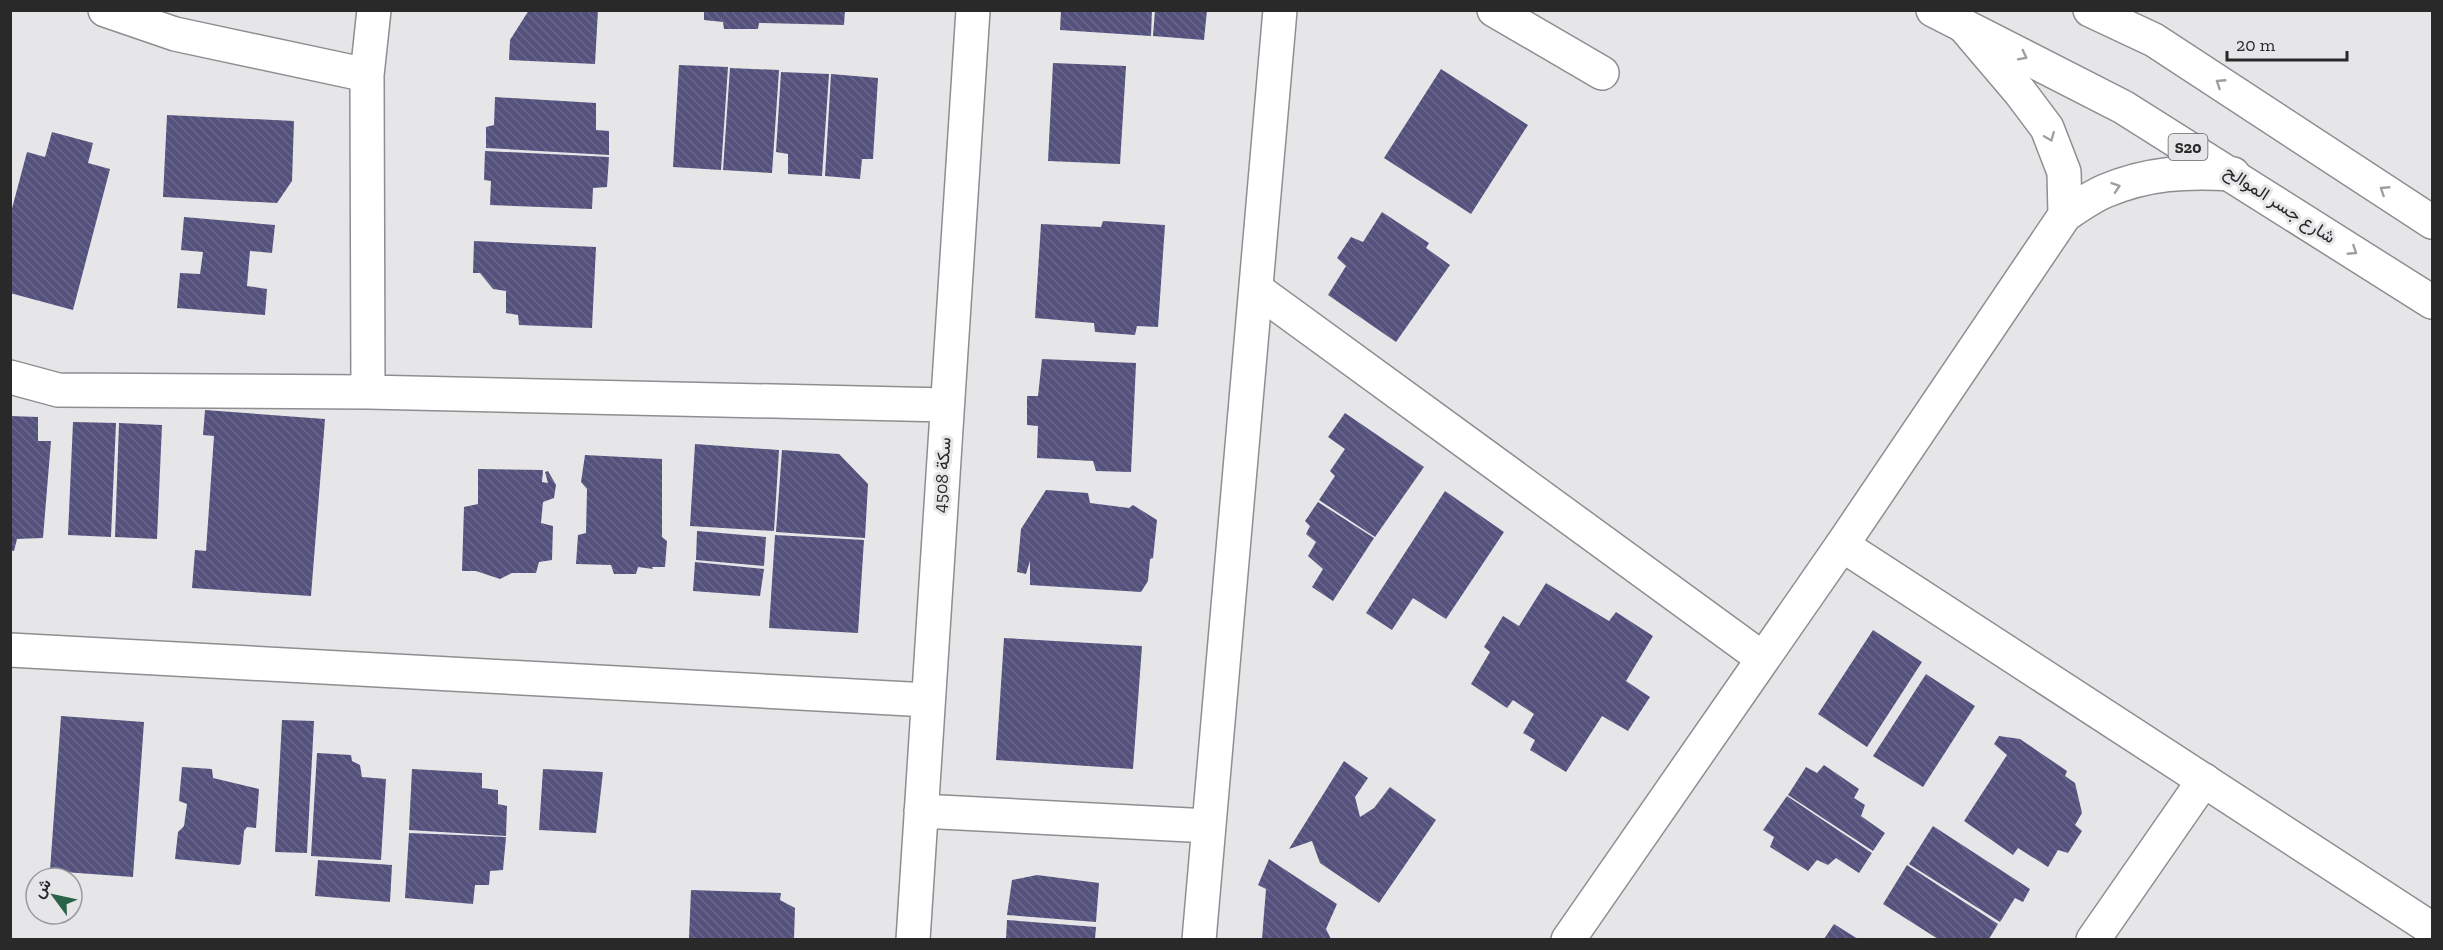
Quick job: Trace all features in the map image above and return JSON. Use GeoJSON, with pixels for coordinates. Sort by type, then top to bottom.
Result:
{"type":"FeatureCollection","features":[{"type":"Feature","properties":{"kind":"street"},"geometry":{"type":"LineString","coordinates":[[105,10],[175,34],[367,75]]}},
{"type":"Feature","properties":{"kind":"street"},"geometry":{"type":"LineString","coordinates":[[368,392],[367,75],[374,10]]}},
{"type":"Feature","properties":{"kind":"street","name":"سكة 4508"},"geometry":{"type":"LineString","coordinates":[[913,939],[972,10]]}},
{"type":"Feature","properties":{"kind":"street"},"geometry":{"type":"LineString","coordinates":[[1199,939],[1280,10]]}},
{"type":"Feature","properties":{"kind":"street"},"geometry":{"type":"LineString","coordinates":[[1494,10],[1602,73]]}},
{"type":"Feature","properties":{"kind":"street","name":"شارع جسر الموالح"},"geometry":{"type":"LineString","coordinates":[[1933,10],[2123,106],[2433,302]]}},
{"type":"Feature","properties":{"kind":"street"},"geometry":{"type":"LineString","coordinates":[[2090,10],[2154,40],[2433,222]]}},
{"type":"Feature","properties":{"kind":"street"},"geometry":{"type":"LineString","coordinates":[[1963,25],[2047,128],[2064,172],[2065,215]]}},
{"type":"Feature","properties":{"kind":"street"},"geometry":{"type":"LineString","coordinates":[[1568,939],[1842,545],[2065,215],[2103,192],[2145,177],[2188,171],[2233,174]]}},
{"type":"Feature","properties":{"kind":"street"},"geometry":{"type":"LineString","coordinates":[[1256,289],[1762,658]]}},
{"type":"Feature","properties":{"kind":"street"},"geometry":{"type":"LineString","coordinates":[[10,377],[58,390],[368,392],[947,405]]}},
{"type":"Feature","properties":{"kind":"street"},"geometry":{"type":"LineString","coordinates":[[1842,545],[2433,929]]}},
{"type":"Feature","properties":{"kind":"street"},"geometry":{"type":"LineString","coordinates":[[10,650],[928,700]]}},
{"type":"Feature","properties":{"kind":"street"},"geometry":{"type":"LineString","coordinates":[[2093,939],[2204,780]]}},
{"type":"Feature","properties":{"kind":"street"},"geometry":{"type":"LineString","coordinates":[[921,811],[1209,826]]}},
{"type":"Feature","properties":{"kind":"building"},"geometry":{"type":"Polygon","coordinates":[[[529,10],[598,10],[595,64],[509,60],[510,40],[529,10]]]}},
{"type":"Feature","properties":{"kind":"building"},"geometry":{"type":"Polygon","coordinates":[[[704,10],[845,10],[844,25],[759,23],[758,29],[724,29],[723,22],[704,20],[704,10]]]}},
{"type":"Feature","properties":{"kind":"building"},"geometry":{"type":"Polygon","coordinates":[[[1061,10],[1152,10],[1151,36],[1060,30],[1061,10]]]}},
{"type":"Feature","properties":{"kind":"building"},"geometry":{"type":"Polygon","coordinates":[[[1155,10],[1207,10],[1204,40],[1153,36],[1155,10]]]}},
{"type":"Feature","properties":{"kind":"building"},"geometry":{"type":"Polygon","coordinates":[[[1053,63],[1126,66],[1120,164],[1048,161],[1053,63]]]}},
{"type":"Feature","properties":{"kind":"building"},"geometry":{"type":"Polygon","coordinates":[[[679,65],[728,67],[721,170],[673,167],[679,65]]]}},
{"type":"Feature","properties":{"kind":"building"},"geometry":{"type":"Polygon","coordinates":[[[730,68],[779,70],[772,173],[723,170],[730,68]]]}},
{"type":"Feature","properties":{"kind":"building"},"geometry":{"type":"Polygon","coordinates":[[[1441,69],[1528,125],[1471,214],[1384,158],[1441,69]]]}},
{"type":"Feature","properties":{"kind":"building"},"geometry":{"type":"Polygon","coordinates":[[[781,72],[829,74],[822,176],[788,174],[788,154],[776,152],[781,72]]]}},
{"type":"Feature","properties":{"kind":"building"},"geometry":{"type":"Polygon","coordinates":[[[831,74],[878,78],[873,159],[862,159],[860,179],[825,176],[831,74]]]}},
{"type":"Feature","properties":{"kind":"building"},"geometry":{"type":"Polygon","coordinates":[[[495,97],[596,103],[596,130],[609,131],[609,155],[486,148],[486,127],[494,125],[495,97]]]}},
{"type":"Feature","properties":{"kind":"building"},"geometry":{"type":"Polygon","coordinates":[[[167,115],[294,121],[292,181],[277,203],[163,197],[167,115]]]}},
{"type":"Feature","properties":{"kind":"building"},"geometry":{"type":"Polygon","coordinates":[[[52,132],[93,143],[88,163],[110,169],[73,310],[10,293],[10,216],[27,152],[45,157],[52,132]]]}},
{"type":"Feature","properties":{"kind":"building"},"geometry":{"type":"Polygon","coordinates":[[[485,151],[609,157],[607,187],[593,188],[592,209],[490,205],[491,181],[484,180],[485,151]]]}},
{"type":"Feature","properties":{"kind":"building"},"geometry":{"type":"Polygon","coordinates":[[[1382,212],[1429,243],[1426,248],[1450,265],[1396,342],[1328,295],[1346,266],[1337,258],[1351,237],[1363,242],[1382,212]]]}},
{"type":"Feature","properties":{"kind":"building"},"geometry":{"type":"Polygon","coordinates":[[[184,217],[275,225],[272,253],[250,251],[247,286],[267,289],[265,315],[177,308],[180,273],[200,274],[203,252],[181,250],[184,217]]]}},
{"type":"Feature","properties":{"kind":"building"},"geometry":{"type":"Polygon","coordinates":[[[1103,221],[1165,225],[1158,327],[1137,326],[1135,335],[1095,332],[1094,323],[1035,318],[1041,224],[1101,227],[1103,221]]]}},
{"type":"Feature","properties":{"kind":"building"},"geometry":{"type":"Polygon","coordinates":[[[474,241],[596,247],[592,328],[519,325],[518,315],[506,313],[506,291],[493,289],[480,273],[473,273],[474,241]]]}},
{"type":"Feature","properties":{"kind":"building"},"geometry":{"type":"Polygon","coordinates":[[[1042,359],[1136,363],[1131,472],[1096,471],[1093,461],[1037,458],[1038,426],[1027,425],[1027,396],[1038,396],[1042,359]]]}},
{"type":"Feature","properties":{"kind":"building"},"geometry":{"type":"Polygon","coordinates":[[[205,410],[325,419],[311,596],[192,588],[195,550],[206,551],[214,436],[203,435],[205,410]]]}},
{"type":"Feature","properties":{"kind":"building"},"geometry":{"type":"Polygon","coordinates":[[[1345,413],[1424,467],[1375,537],[1319,500],[1335,476],[1330,471],[1345,449],[1328,437],[1345,413]]]}},
{"type":"Feature","properties":{"kind":"building"},"geometry":{"type":"Polygon","coordinates":[[[10,416],[38,417],[38,441],[51,441],[43,538],[17,539],[14,551],[10,550],[10,416]]]}},
{"type":"Feature","properties":{"kind":"building"},"geometry":{"type":"Polygon","coordinates":[[[73,422],[116,423],[111,537],[68,535],[73,422]]]}},
{"type":"Feature","properties":{"kind":"building"},"geometry":{"type":"Polygon","coordinates":[[[119,423],[162,425],[157,539],[115,537],[119,423]]]}},
{"type":"Feature","properties":{"kind":"building"},"geometry":{"type":"Polygon","coordinates":[[[695,444],[779,450],[774,531],[690,526],[695,444]]]}},
{"type":"Feature","properties":{"kind":"building"},"geometry":{"type":"Polygon","coordinates":[[[782,450],[839,454],[868,484],[865,538],[776,532],[782,450]]]}},
{"type":"Feature","properties":{"kind":"building"},"geometry":{"type":"Polygon","coordinates":[[[585,455],[662,459],[662,537],[667,541],[665,567],[652,567],[653,569],[638,567],[636,574],[614,574],[611,565],[576,564],[578,535],[586,533],[587,489],[581,482],[585,455]]]}},
{"type":"Feature","properties":{"kind":"building"},"geometry":{"type":"Polygon","coordinates":[[[478,469],[543,470],[542,482],[548,483],[545,472],[548,471],[556,485],[554,498],[543,502],[541,523],[553,526],[552,560],[539,562],[536,573],[512,573],[500,579],[476,571],[462,571],[464,507],[478,504],[478,469]]]}},
{"type":"Feature","properties":{"kind":"building"},"geometry":{"type":"Polygon","coordinates":[[[1046,490],[1088,493],[1090,503],[1129,508],[1133,505],[1157,520],[1148,581],[1141,592],[1030,585],[1030,561],[1026,574],[1017,572],[1021,529],[1046,490]]]}},
{"type":"Feature","properties":{"kind":"building"},"geometry":{"type":"Polygon","coordinates":[[[1445,491],[1504,532],[1446,619],[1413,598],[1392,630],[1366,613],[1445,491]]]}},
{"type":"Feature","properties":{"kind":"building"},"geometry":{"type":"Polygon","coordinates":[[[1318,502],[1374,538],[1333,601],[1312,587],[1323,569],[1308,556],[1316,542],[1306,534],[1310,526],[1305,521],[1318,502]]]}},
{"type":"Feature","properties":{"kind":"building"},"geometry":{"type":"Polygon","coordinates":[[[697,531],[766,537],[764,566],[696,560],[697,531]]]}},
{"type":"Feature","properties":{"kind":"building"},"geometry":{"type":"Polygon","coordinates":[[[775,535],[864,540],[858,633],[769,628],[775,535]]]}},
{"type":"Feature","properties":{"kind":"building"},"geometry":{"type":"Polygon","coordinates":[[[695,562],[764,569],[760,596],[693,591],[695,562]]]}},
{"type":"Feature","properties":{"kind":"building"},"geometry":{"type":"Polygon","coordinates":[[[1546,583],[1609,621],[1616,612],[1653,636],[1626,681],[1650,697],[1628,731],[1602,716],[1566,772],[1530,750],[1535,740],[1523,733],[1534,714],[1513,700],[1507,708],[1471,684],[1490,652],[1484,647],[1503,616],[1519,626],[1546,583]]]}},
{"type":"Feature","properties":{"kind":"building"},"geometry":{"type":"Polygon","coordinates":[[[1873,630],[1922,662],[1867,747],[1818,714],[1873,630]]]}},
{"type":"Feature","properties":{"kind":"building"},"geometry":{"type":"Polygon","coordinates":[[[1004,638],[1142,646],[1133,769],[996,760],[1004,638]]]}},
{"type":"Feature","properties":{"kind":"building"},"geometry":{"type":"Polygon","coordinates":[[[1926,674],[1975,706],[1923,787],[1873,756],[1926,674]]]}},
{"type":"Feature","properties":{"kind":"building"},"geometry":{"type":"Polygon","coordinates":[[[61,716],[144,722],[133,877],[84,873],[84,866],[50,866],[61,716]]]}},
{"type":"Feature","properties":{"kind":"building"},"geometry":{"type":"Polygon","coordinates":[[[282,720],[314,721],[307,853],[275,852],[282,720]]]}},
{"type":"Feature","properties":{"kind":"building"},"geometry":{"type":"Polygon","coordinates":[[[1999,736],[2020,739],[2067,771],[2065,776],[2075,783],[2082,813],[2075,825],[2082,831],[2068,853],[2058,850],[2048,867],[2018,848],[2013,855],[1964,821],[2007,755],[1994,744],[1999,736]]]}},
{"type":"Feature","properties":{"kind":"building"},"geometry":{"type":"Polygon","coordinates":[[[317,753],[351,755],[352,761],[360,765],[362,777],[386,779],[381,860],[311,856],[317,753]]]}},
{"type":"Feature","properties":{"kind":"building"},"geometry":{"type":"Polygon","coordinates":[[[1344,761],[1368,778],[1355,797],[1360,817],[1374,808],[1390,787],[1436,820],[1379,903],[1320,863],[1312,841],[1289,849],[1344,761]]]}},
{"type":"Feature","properties":{"kind":"building"},"geometry":{"type":"Polygon","coordinates":[[[1824,765],[1859,789],[1854,798],[1865,805],[1861,816],[1885,833],[1873,851],[1788,795],[1806,767],[1817,773],[1824,765]]]}},
{"type":"Feature","properties":{"kind":"building"},"geometry":{"type":"Polygon","coordinates":[[[182,767],[212,769],[213,778],[259,789],[256,828],[247,827],[244,831],[239,865],[175,859],[178,832],[184,826],[187,804],[179,801],[182,767]]]}},
{"type":"Feature","properties":{"kind":"building"},"geometry":{"type":"Polygon","coordinates":[[[412,769],[482,773],[482,788],[498,790],[498,804],[507,806],[506,836],[409,830],[412,769]]]}},
{"type":"Feature","properties":{"kind":"building"},"geometry":{"type":"Polygon","coordinates":[[[543,769],[603,772],[596,833],[539,830],[543,769]]]}},
{"type":"Feature","properties":{"kind":"building"},"geometry":{"type":"Polygon","coordinates":[[[1787,796],[1872,853],[1859,873],[1836,858],[1828,865],[1817,860],[1808,871],[1770,847],[1774,837],[1763,830],[1787,796]]]}},
{"type":"Feature","properties":{"kind":"building"},"geometry":{"type":"Polygon","coordinates":[[[1933,826],[2030,889],[2023,902],[2015,898],[2000,922],[1909,864],[1933,826]]]}},
{"type":"Feature","properties":{"kind":"building"},"geometry":{"type":"Polygon","coordinates":[[[409,833],[506,837],[503,870],[490,871],[489,885],[475,885],[473,904],[405,898],[409,833]]]}},
{"type":"Feature","properties":{"kind":"building"},"geometry":{"type":"Polygon","coordinates":[[[1269,859],[1337,904],[1326,929],[1331,939],[1262,939],[1266,889],[1258,885],[1269,859]]]}},
{"type":"Feature","properties":{"kind":"building"},"geometry":{"type":"Polygon","coordinates":[[[318,860],[392,865],[390,902],[315,896],[318,860]]]}},
{"type":"Feature","properties":{"kind":"building"},"geometry":{"type":"Polygon","coordinates":[[[1907,865],[1998,924],[1989,939],[1938,939],[1883,904],[1907,865]]]}},
{"type":"Feature","properties":{"kind":"building"},"geometry":{"type":"Polygon","coordinates":[[[1037,875],[1099,883],[1096,922],[1007,915],[1012,880],[1037,875]]]}},
{"type":"Feature","properties":{"kind":"building"},"geometry":{"type":"Polygon","coordinates":[[[691,890],[781,893],[780,900],[795,908],[794,939],[689,938],[691,890]]]}},
{"type":"Feature","properties":{"kind":"building"},"geometry":{"type":"Polygon","coordinates":[[[1007,920],[1096,927],[1095,939],[1006,939],[1007,920]]]}},
{"type":"Feature","properties":{"kind":"building"},"geometry":{"type":"Polygon","coordinates":[[[1834,924],[1858,939],[1824,939],[1834,924]]]}}]}
